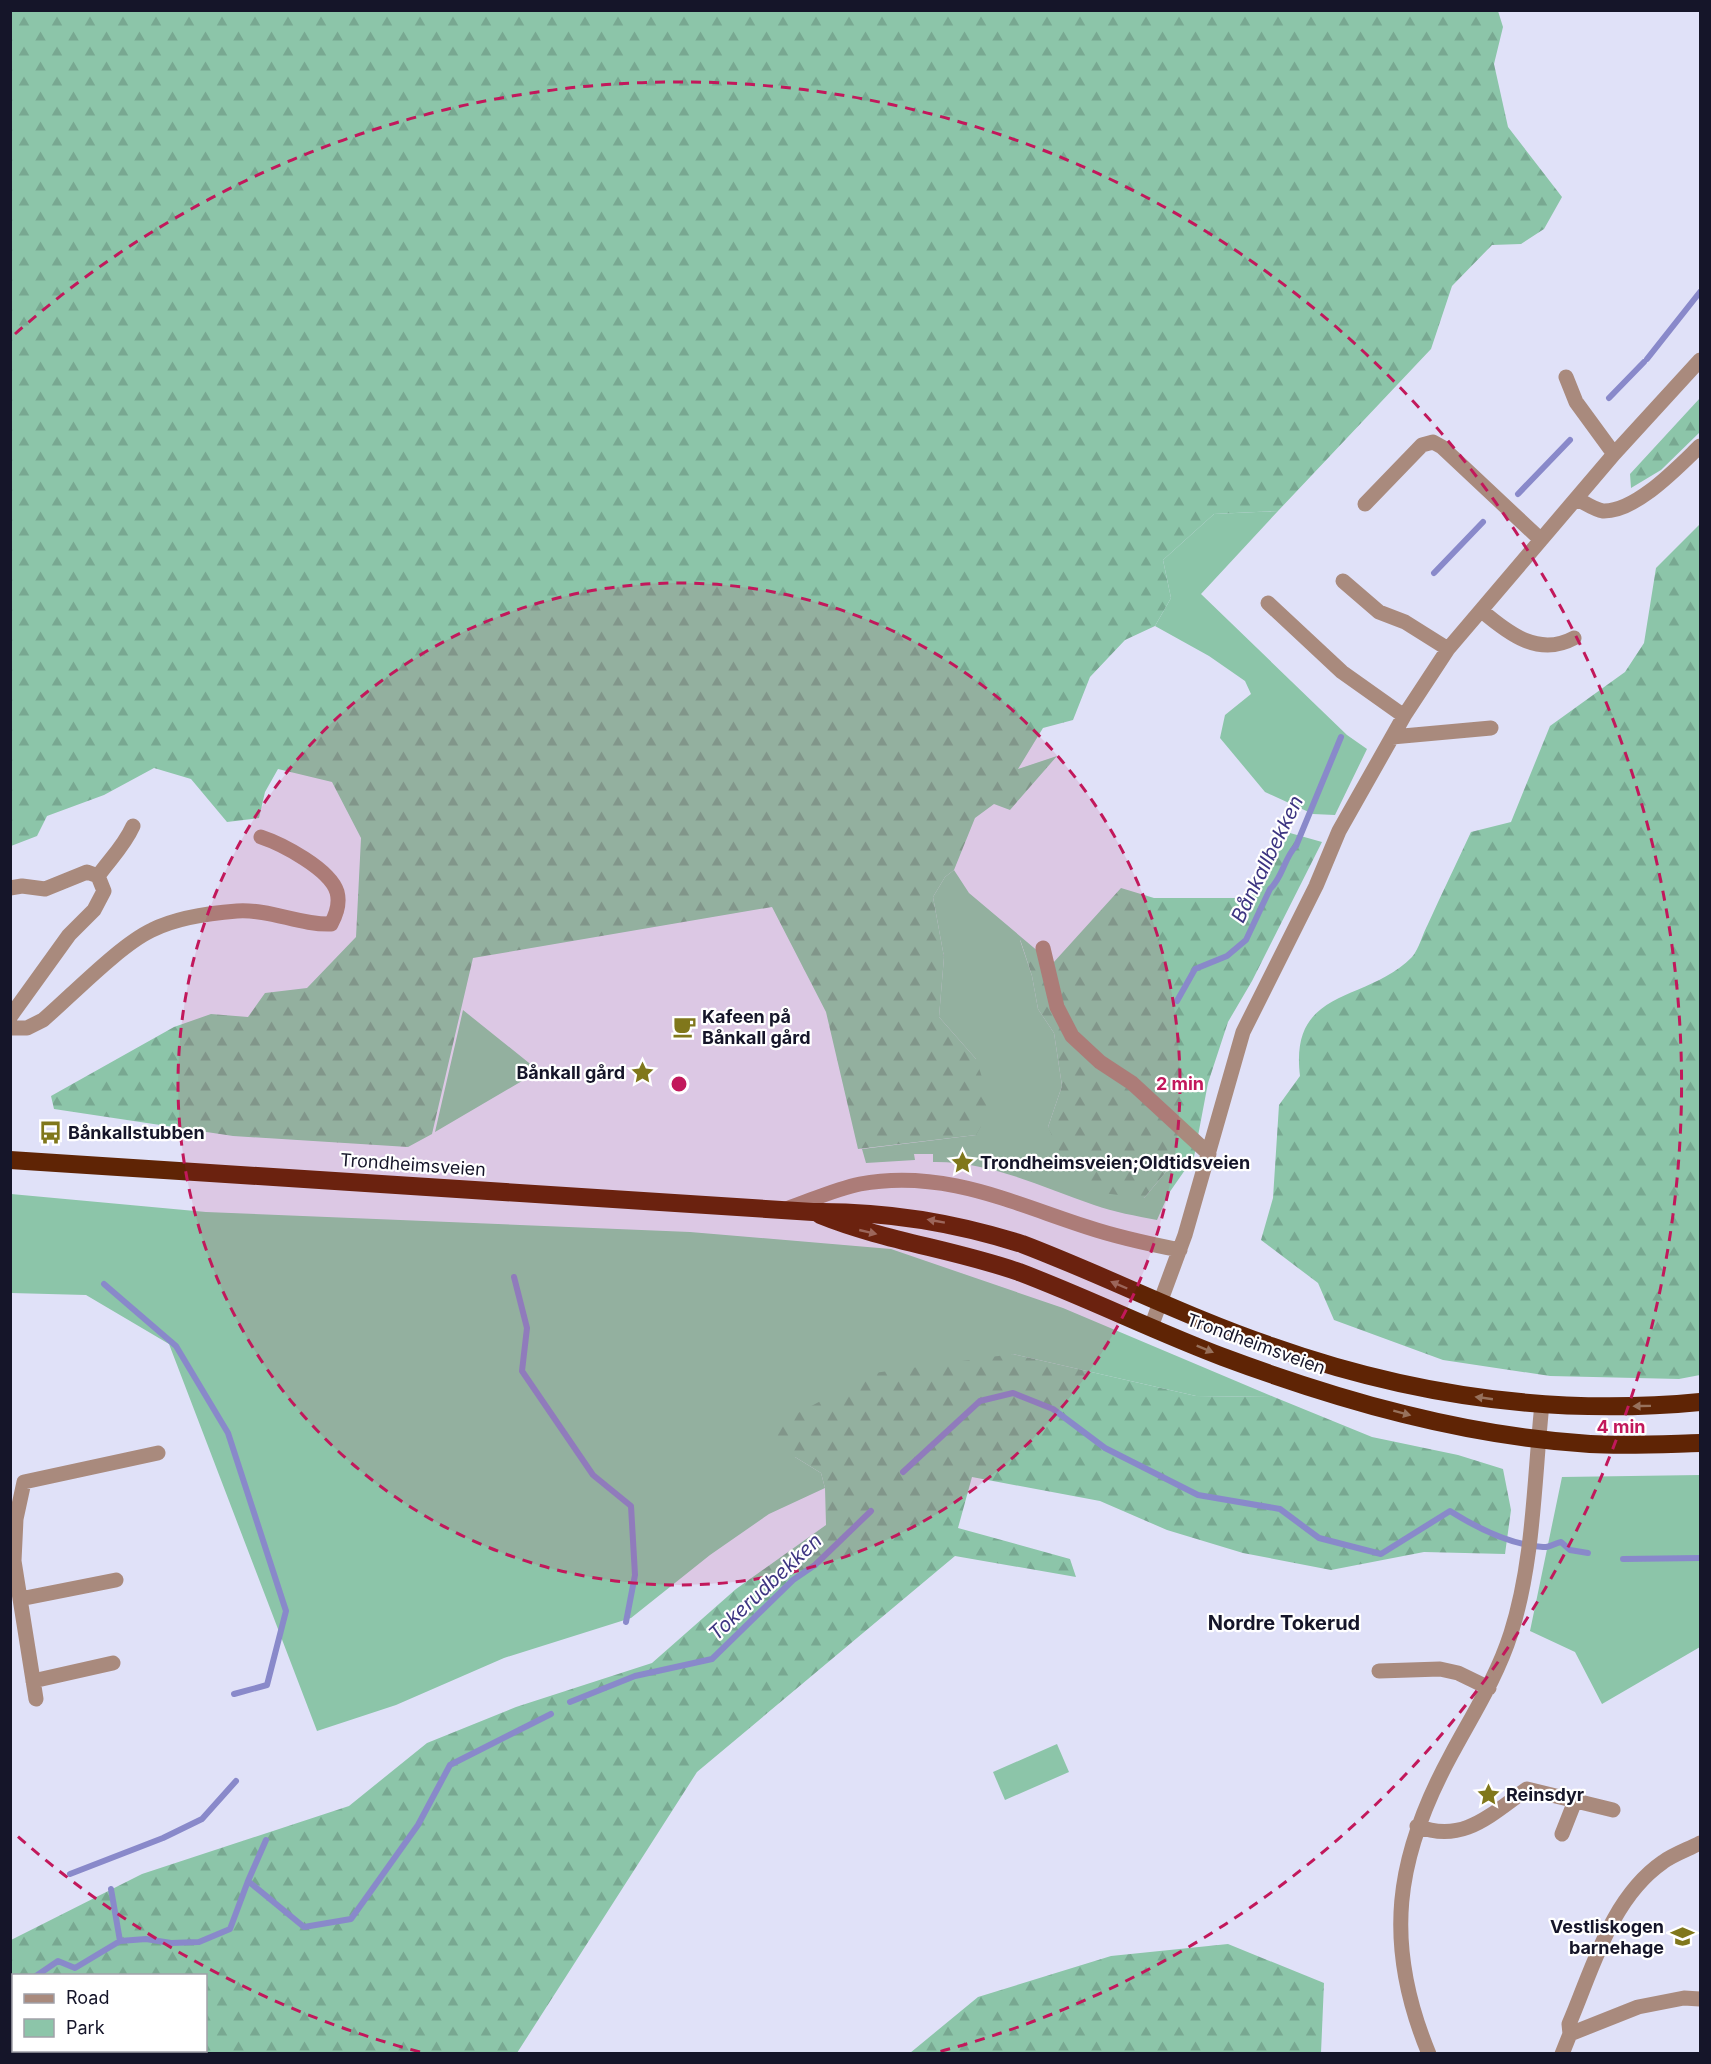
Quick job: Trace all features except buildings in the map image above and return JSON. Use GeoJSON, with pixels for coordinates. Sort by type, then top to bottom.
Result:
{"type":"FeatureCollection","features":[{"type":"Feature","properties":{"kind":"highway","name":"Trondheimsveien"},"geometry":{"type":"LineString","coordinates":[[10,1160],[813,1212],[862,1211],[898,1215],[987,1233],[1059,1258],[1270,1346],[1350,1371],[1443,1392],[1542,1404],[1602,1407],[1701,1402]]}},
{"type":"Feature","properties":{"kind":"highway","name":"Trondheimsveien"},"geometry":{"type":"LineString","coordinates":[[813,1212],[862,1232],[942,1248],[1018,1272],[1264,1372],[1395,1412],[1471,1429],[1538,1439],[1593,1444],[1701,1443]]}},
{"type":"Feature","properties":{"kind":"street"},"geometry":{"type":"LineString","coordinates":[[1151,1327],[1180,1250],[1243,1032],[1316,886],[1339,831],[1392,737],[1448,649],[1614,454],[1701,360]]}},
{"type":"Feature","properties":{"kind":"street"},"geometry":{"type":"LineString","coordinates":[[1566,377],[1576,402],[1614,454]]}},
{"type":"Feature","properties":{"kind":"street"},"geometry":{"type":"LineString","coordinates":[[1365,504],[1422,445],[1433,442],[1442,447],[1540,539]]}},
{"type":"Feature","properties":{"kind":"street"},"geometry":{"type":"LineString","coordinates":[[1577,499],[1602,511],[1624,508],[1666,478],[1701,446]]}},
{"type":"Feature","properties":{"kind":"street"},"geometry":{"type":"LineString","coordinates":[[1343,581],[1379,612],[1405,622],[1448,649]]}},
{"type":"Feature","properties":{"kind":"street"},"geometry":{"type":"LineString","coordinates":[[1268,603],[1342,672],[1404,716]]}},
{"type":"Feature","properties":{"kind":"street"},"geometry":{"type":"LineString","coordinates":[[1482,611],[1508,633],[1524,640],[1546,646],[1560,645],[1574,638]]}},
{"type":"Feature","properties":{"kind":"street"},"geometry":{"type":"LineString","coordinates":[[1392,737],[1491,728]]}},
{"type":"Feature","properties":{"kind":"street"},"geometry":{"type":"LineString","coordinates":[[98,876],[113,855],[124,845],[133,826]]}},
{"type":"Feature","properties":{"kind":"street"},"geometry":{"type":"LineString","coordinates":[[10,1028],[27,1028],[43,1020],[150,930],[172,922],[237,911],[280,914],[314,924],[331,924],[337,912],[337,892],[327,877],[279,843],[261,837]]}},
{"type":"Feature","properties":{"kind":"street"},"geometry":{"type":"LineString","coordinates":[[10,888],[22,886],[45,889],[87,872],[98,876],[104,891],[94,910],[69,935],[10,1017]]}},
{"type":"Feature","properties":{"kind":"street"},"geometry":{"type":"LineString","coordinates":[[1043,948],[1057,1007],[1072,1036],[1100,1062],[1132,1083],[1209,1154]]}},
{"type":"Feature","properties":{"kind":"street"},"geometry":{"type":"LineString","coordinates":[[784,1210],[859,1184],[918,1181],[971,1188],[1002,1196],[1087,1227],[1180,1250]]}},
{"type":"Feature","properties":{"kind":"street"},"geometry":{"type":"LineString","coordinates":[[1429,2054],[1418,2026],[1400,1953],[1403,1885],[1417,1826],[1452,1754],[1489,1688],[1503,1657],[1518,1606],[1526,1563],[1542,1404]]}},
{"type":"Feature","properties":{"kind":"street"},"geometry":{"type":"LineString","coordinates":[[36,1699],[12,1561],[16,1519],[24,1482],[158,1453]]}},
{"type":"Feature","properties":{"kind":"street"},"geometry":{"type":"LineString","coordinates":[[20,1599],[116,1580]]}},
{"type":"Feature","properties":{"kind":"street"},"geometry":{"type":"LineString","coordinates":[[33,1681],[113,1663]]}},
{"type":"Feature","properties":{"kind":"street"},"geometry":{"type":"LineString","coordinates":[[1379,1671],[1440,1669],[1458,1673],[1489,1688]]}},
{"type":"Feature","properties":{"kind":"street"},"geometry":{"type":"LineString","coordinates":[[1417,1826],[1434,1833],[1463,1831],[1527,1789],[1613,1810]]}},
{"type":"Feature","properties":{"kind":"street"},"geometry":{"type":"LineString","coordinates":[[1562,1834],[1575,1801]]}},
{"type":"Feature","properties":{"kind":"street"},"geometry":{"type":"LineString","coordinates":[[1562,2054],[1570,2034],[1569,2024],[1613,1921],[1629,1894],[1663,1862],[1701,1843]]}},
{"type":"Feature","properties":{"kind":"street"},"geometry":{"type":"LineString","coordinates":[[1570,2034],[1638,2007],[1684,1998],[1701,1999]]}},
{"type":"Feature","properties":{"kind":"green space"},"geometry":{"type":"Polygon","coordinates":[[[11,10],[1498,11],[1503,27],[1494,64],[1508,127],[1562,197],[1544,229],[1521,244],[1492,245],[1452,286],[1431,349],[1278,511],[1214,514],[1163,560],[1171,598],[1155,626],[1125,640],[1090,677],[1073,720],[1043,728],[1018,769],[1057,756],[1010,810],[994,804],[975,818],[954,870],[945,877],[933,897],[944,957],[939,1017],[976,1059],[992,1107],[976,1135],[858,1149],[826,1012],[772,907],[473,958],[432,1134],[408,1147],[233,1136],[54,1109],[51,1096],[174,1027],[211,1014],[248,1017],[265,993],[307,988],[356,937],[361,838],[332,782],[278,769],[265,792],[259,818],[227,822],[191,779],[154,768],[104,795],[47,816],[37,836],[11,846],[11,10]]]}},
{"type":"Feature","properties":{"kind":"green space"},"geometry":{"type":"Polygon","coordinates":[[[1700,398],[1700,432],[1661,470],[1631,488],[1630,474],[1700,398]]]}},
{"type":"Feature","properties":{"kind":"green space"},"geometry":{"type":"Polygon","coordinates":[[[1278,511],[1201,594],[1347,735],[1367,749],[1335,815],[1313,814],[1265,792],[1220,738],[1225,715],[1251,694],[1245,681],[1209,656],[1155,626],[1171,598],[1163,560],[1214,514],[1278,511]]]}},
{"type":"Feature","properties":{"kind":"green space"},"geometry":{"type":"Polygon","coordinates":[[[1700,524],[1700,1375],[1679,1379],[1550,1376],[1443,1360],[1334,1320],[1318,1283],[1261,1240],[1273,1198],[1279,1105],[1300,1076],[1300,1047],[1306,1026],[1318,1011],[1335,1000],[1394,972],[1412,957],[1471,832],[1511,822],[1550,726],[1625,672],[1644,643],[1656,568],[1700,524]]]}},
{"type":"Feature","properties":{"kind":"green space"},"geometry":{"type":"Polygon","coordinates":[[[1290,833],[1322,842],[1252,981],[1228,1022],[1208,1083],[1194,1157],[1171,1166],[1144,1198],[1094,1192],[1068,1169],[1048,1127],[1062,1086],[1054,1033],[1038,1009],[1032,976],[1020,939],[1053,963],[1121,888],[1154,898],[1250,898],[1290,833]]]}},
{"type":"Feature","properties":{"kind":"green space"},"geometry":{"type":"Polygon","coordinates":[[[954,870],[969,893],[1052,963],[1020,940],[1032,976],[1038,1009],[1054,1033],[1062,1086],[1048,1127],[1144,1198],[1171,1166],[1194,1157],[1169,1193],[1157,1220],[1102,1207],[995,1170],[933,1162],[933,1154],[914,1154],[915,1160],[866,1163],[862,1149],[976,1135],[976,1059],[939,1017],[944,957],[933,897],[945,877],[954,870]]]}},
{"type":"Feature","properties":{"kind":"green space"},"geometry":{"type":"Polygon","coordinates":[[[463,1010],[539,1071],[435,1132],[463,1010]]]}},
{"type":"Feature","properties":{"kind":"green space"},"geometry":{"type":"Polygon","coordinates":[[[11,1194],[206,1212],[690,1232],[891,1249],[1063,1308],[1274,1397],[1196,1396],[1013,1354],[795,1457],[821,1473],[825,1488],[769,1514],[710,1555],[631,1618],[504,1658],[396,1705],[317,1731],[169,1344],[86,1295],[11,1293],[11,1194]]]}},
{"type":"Feature","properties":{"kind":"green space"},"geometry":{"type":"Polygon","coordinates":[[[1013,1354],[1196,1396],[1274,1397],[1372,1437],[1458,1455],[1503,1469],[1511,1510],[1505,1554],[1424,1552],[1331,1570],[1243,1553],[1167,1530],[1100,1501],[972,1477],[958,1528],[1070,1559],[1076,1577],[955,1556],[697,1772],[517,2053],[11,2053],[11,1940],[142,1874],[349,1806],[427,1743],[516,1707],[652,1663],[736,1589],[826,1525],[825,1488],[821,1473],[795,1457],[775,1439],[779,1423],[874,1373],[1013,1354]]]}},
{"type":"Feature","properties":{"kind":"green space"},"geometry":{"type":"Polygon","coordinates":[[[1700,1475],[1700,1647],[1602,1704],[1575,1652],[1530,1631],[1562,1477],[1700,1475]]]}},
{"type":"Feature","properties":{"kind":"green space"},"geometry":{"type":"Polygon","coordinates":[[[1057,1744],[1069,1772],[1005,1800],[993,1772],[1057,1744]]]}},
{"type":"Feature","properties":{"kind":"green space"},"geometry":{"type":"Polygon","coordinates":[[[1228,1944],[1324,1983],[1321,2053],[910,2053],[978,1997],[1111,1956],[1228,1944]]]}},
{"type":"Feature","properties":{"kind":"waterway","name":"Bånkallbekken"},"geometry":{"type":"LineString","coordinates":[[1647,359],[1700,292]]}},
{"type":"Feature","properties":{"kind":"waterway","name":"Bånkallbekken"},"geometry":{"type":"LineString","coordinates":[[1609,398],[1644,362]]}},
{"type":"Feature","properties":{"kind":"waterway","name":"Bånkallbekken"},"geometry":{"type":"LineString","coordinates":[[1518,494],[1570,440]]}},
{"type":"Feature","properties":{"kind":"waterway","name":"Bånkallbekken"},"geometry":{"type":"LineString","coordinates":[[1434,573],[1483,522]]}},
{"type":"Feature","properties":{"kind":"waterway","name":"Bånkallbekken"},"geometry":{"type":"LineString","coordinates":[[1177,1001],[1195,969],[1227,956],[1246,940],[1270,889],[1296,846],[1341,737]]}},
{"type":"Feature","properties":{"kind":"waterway"},"geometry":{"type":"LineString","coordinates":[[514,1277],[527,1328],[522,1371],[593,1475],[631,1506],[635,1575],[626,1622]]}},
{"type":"Feature","properties":{"kind":"waterway"},"geometry":{"type":"LineString","coordinates":[[104,1284],[176,1346],[228,1433],[286,1611],[267,1685],[234,1694]]}},
{"type":"Feature","properties":{"kind":"waterway","name":"Tokerudbekken"},"geometry":{"type":"LineString","coordinates":[[903,1472],[980,1401],[1013,1393],[1053,1409],[1105,1448],[1198,1495],[1280,1509],[1319,1538],[1381,1554],[1450,1511],[1471,1524],[1519,1543],[1545,1547],[1561,1542],[1570,1550],[1588,1553]]}},
{"type":"Feature","properties":{"kind":"waterway","name":"Tokerudbekken"},"geometry":{"type":"LineString","coordinates":[[570,1702],[635,1676],[712,1659],[793,1580],[815,1565],[871,1511]]}},
{"type":"Feature","properties":{"kind":"waterway","name":"Tokerudbekken"},"geometry":{"type":"LineString","coordinates":[[1623,1559],[1700,1558]]}},
{"type":"Feature","properties":{"kind":"waterway","name":"Tokerudbekken"},"geometry":{"type":"LineString","coordinates":[[39,1974],[58,1961],[75,1968],[120,1941],[146,1939],[171,1943],[199,1942],[230,1929],[248,1881],[304,1927],[351,1919],[418,1825],[450,1765],[551,1714]]}},
{"type":"Feature","properties":{"kind":"waterway"},"geometry":{"type":"LineString","coordinates":[[70,1874],[163,1838],[202,1819],[236,1781]]}},
{"type":"Feature","properties":{"kind":"waterway"},"geometry":{"type":"LineString","coordinates":[[248,1881],[266,1840]]}},
{"type":"Feature","properties":{"kind":"waterway"},"geometry":{"type":"LineString","coordinates":[[111,1889],[120,1941]]}},
{"type":"Feature","properties":{"kind":"place","name":"Kafeen på Bånkall gård"},"geometry":{"type":"Point","coordinates":[684,1027]}},
{"type":"Feature","properties":{"kind":"place","name":"Bånkall gård"},"geometry":{"type":"Point","coordinates":[643,1073]}},
{"type":"Feature","properties":{"kind":"place","name":"Bånkallstubben"},"geometry":{"type":"Point","coordinates":[50,1133]}},
{"type":"Feature","properties":{"kind":"place","name":"Trondheimsveien;Oldtidsveien"},"geometry":{"type":"Point","coordinates":[962,1163]}},
{"type":"Feature","properties":{"kind":"place","name":"Reinsdyr"},"geometry":{"type":"Point","coordinates":[1488,1795]}},
{"type":"Feature","properties":{"kind":"place","name":"Vestliskogen barnehage"},"geometry":{"type":"Point","coordinates":[1682,1937]}},
{"type":"Feature","properties":{"kind":"district","name":"Nordre Tokerud"},"geometry":{"type":"Point","coordinates":[1284,1623]}}]}
